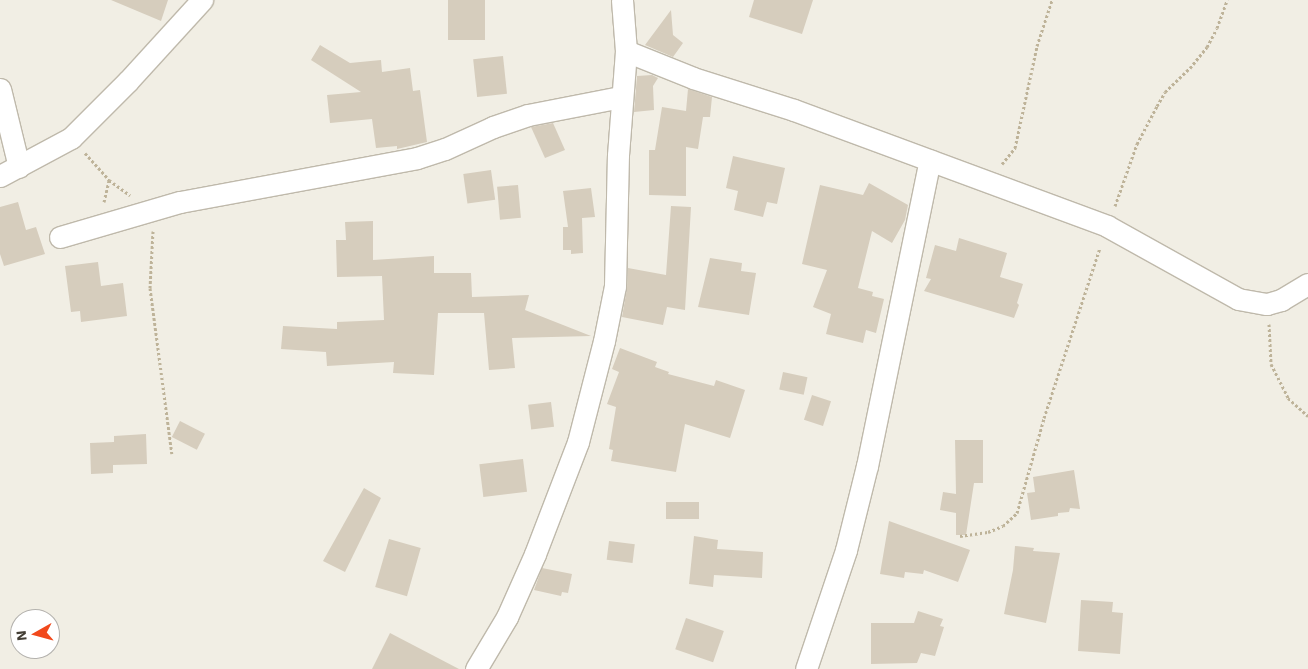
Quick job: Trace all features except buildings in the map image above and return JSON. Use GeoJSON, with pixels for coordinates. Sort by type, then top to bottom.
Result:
{"type":"FeatureCollection","features":[{"type":"Feature","properties":{"kind":"street"},"geometry":{"type":"LineString","coordinates":[[0,176],[71,138],[128,81],[202,0]]}},
{"type":"Feature","properties":{"kind":"street"},"geometry":{"type":"LineString","coordinates":[[476,669],[507,617],[535,554],[578,442],[615,286],[621,96],[626,50],[622,0]]}},
{"type":"Feature","properties":{"kind":"street"},"geometry":{"type":"LineString","coordinates":[[626,50],[693,78],[794,110],[1108,226],[1238,300],[1268,304],[1281,300],[1308,284]]}},
{"type":"Feature","properties":{"kind":"street"},"geometry":{"type":"LineString","coordinates":[[0,89],[19,167]]}},
{"type":"Feature","properties":{"kind":"street"},"geometry":{"type":"LineString","coordinates":[[60,237],[180,202],[417,158],[445,149],[493,127],[528,115],[621,96]]}},
{"type":"Feature","properties":{"kind":"street"},"geometry":{"type":"LineString","coordinates":[[806,669],[846,550],[867,466],[930,160]]}},
{"type":"Feature","properties":{"kind":"path"},"geometry":{"type":"LineString","coordinates":[[984,179],[1001,166],[1015,148],[1037,46],[1052,0]]}},
{"type":"Feature","properties":{"kind":"path"},"geometry":{"type":"LineString","coordinates":[[960,536],[988,532],[1003,526],[1017,513],[1044,418],[1140,136],[1164,92],[1190,68],[1207,47],[1217,28],[1227,0]]}},
{"type":"Feature","properties":{"kind":"path"},"geometry":{"type":"LineString","coordinates":[[71,138],[109,180],[154,211],[150,288],[172,454]]}},
{"type":"Feature","properties":{"kind":"path"},"geometry":{"type":"LineString","coordinates":[[1268,304],[1271,364],[1288,398],[1308,416]]}}]}
